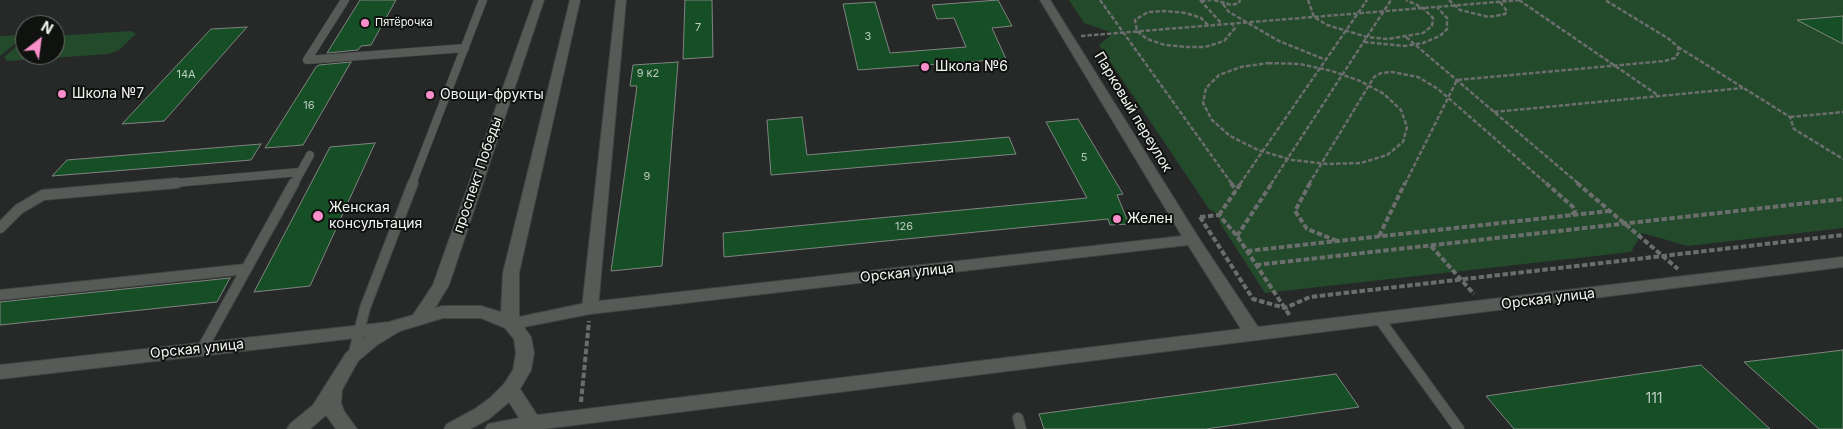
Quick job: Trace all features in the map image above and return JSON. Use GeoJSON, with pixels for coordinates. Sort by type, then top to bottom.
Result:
{"type":"FeatureCollection","features":[{"type":"Feature","properties":{"kind":"street","name":"проспект Победы"},"geometry":{"type":"LineString","coordinates":[[420,318],[441,285],[539,0]]}},
{"type":"Feature","properties":{"kind":"street"},"geometry":{"type":"LineString","coordinates":[[511,324],[509,303],[511,273],[576,0]]}},
{"type":"Feature","properties":{"kind":"street"},"geometry":{"type":"LineString","coordinates":[[590,308],[621,0]]}},
{"type":"Feature","properties":{"kind":"street","name":"Парковый переулок"},"geometry":{"type":"LineString","coordinates":[[1045,0],[1192,240]]}},
{"type":"Feature","properties":{"kind":"street"},"geometry":{"type":"LineString","coordinates":[[1192,240],[1254,335]]}},
{"type":"Feature","properties":{"kind":"street","name":"Орская улица"},"geometry":{"type":"LineString","coordinates":[[511,324],[590,308],[1192,240]]}},
{"type":"Feature","properties":{"kind":"street","name":"Орская улица"},"geometry":{"type":"LineString","coordinates":[[494,429],[533,426],[580,416],[1299,330],[1843,262]]}},
{"type":"Feature","properties":{"kind":"street"},"geometry":{"type":"LineString","coordinates":[[297,429],[320,410],[352,357],[371,341],[394,327],[442,312],[471,311],[498,317],[511,324],[522,337],[525,353],[522,370],[510,389],[482,414],[454,429]]}},
{"type":"Feature","properties":{"kind":"street","name":"Орская улица"},"geometry":{"type":"LineString","coordinates":[[0,372],[394,327]]}},
{"type":"Feature","properties":{"kind":"street"},"geometry":{"type":"LineString","coordinates":[[510,389],[533,426]]}},
{"type":"Feature","properties":{"kind":"street"},"geometry":{"type":"LineString","coordinates":[[333,390],[332,403],[335,414],[348,429]]}},
{"type":"Feature","properties":{"kind":"lane"},"geometry":{"type":"LineString","coordinates":[[345,0],[307,60],[465,48]]}},
{"type":"Feature","properties":{"kind":"lane"},"geometry":{"type":"LineString","coordinates":[[352,357],[358,332],[483,0]]}},
{"type":"Feature","properties":{"kind":"lane"},"geometry":{"type":"LineString","coordinates":[[202,349],[310,155]]}},
{"type":"Feature","properties":{"kind":"lane"},"geometry":{"type":"LineString","coordinates":[[0,228],[18,209],[43,195],[300,172]]}},
{"type":"Feature","properties":{"kind":"lane"},"geometry":{"type":"LineString","coordinates":[[0,296],[246,269]]}},
{"type":"Feature","properties":{"kind":"lane"},"geometry":{"type":"LineString","coordinates":[[1380,320],[1460,429]]}},
{"type":"Feature","properties":{"kind":"path"},"geometry":{"type":"LineString","coordinates":[[1100,0],[1236,190]]}},
{"type":"Feature","properties":{"kind":"path"},"geometry":{"type":"LineString","coordinates":[[1200,1],[1213,0],[1223,4],[1236,4],[1240,0]]}},
{"type":"Feature","properties":{"kind":"path"},"geometry":{"type":"LineString","coordinates":[[1308,0],[1314,17],[1345,32],[1388,39],[1423,33],[1432,26],[1433,18],[1423,8],[1406,0]]}},
{"type":"Feature","properties":{"kind":"path"},"geometry":{"type":"LineString","coordinates":[[1179,219],[1219,215],[1367,0]]}},
{"type":"Feature","properties":{"kind":"path"},"geometry":{"type":"LineString","coordinates":[[1237,236],[1391,0]]}},
{"type":"Feature","properties":{"kind":"path"},"geometry":{"type":"LineString","coordinates":[[1449,0],[1453,6],[1474,15],[1499,17],[1507,11],[1498,1]]}},
{"type":"Feature","properties":{"kind":"path"},"geometry":{"type":"LineString","coordinates":[[1068,37],[1519,0],[1659,96]]}},
{"type":"Feature","properties":{"kind":"path"},"geometry":{"type":"LineString","coordinates":[[1605,0],[1790,117],[1843,112]]}},
{"type":"Feature","properties":{"kind":"path"},"geometry":{"type":"LineString","coordinates":[[1200,1],[1222,24]]}},
{"type":"Feature","properties":{"kind":"path"},"geometry":{"type":"LineString","coordinates":[[1223,4],[1230,12],[1245,22],[1302,52],[1326,60]]}},
{"type":"Feature","properties":{"kind":"path"},"geometry":{"type":"LineString","coordinates":[[1364,42],[1385,46],[1415,45],[1440,36],[1447,29],[1446,18],[1438,7]]}},
{"type":"Feature","properties":{"kind":"path"},"geometry":{"type":"LineString","coordinates":[[1208,25],[1201,18],[1186,13],[1148,12],[1135,20],[1137,31],[1147,38],[1165,45],[1205,46],[1224,41],[1232,34],[1235,28],[1231,24]]}},
{"type":"Feature","properties":{"kind":"path"},"geometry":{"type":"LineString","coordinates":[[1406,37],[1691,281]]}},
{"type":"Feature","properties":{"kind":"path"},"geometry":{"type":"LineString","coordinates":[[1457,80],[1665,61],[1675,58],[1679,52],[1678,47]]}},
{"type":"Feature","properties":{"kind":"path"},"geometry":{"type":"LineString","coordinates":[[1268,63],[1300,64],[1343,74],[1384,94],[1401,110],[1407,127],[1403,142],[1386,155],[1360,163],[1322,164],[1288,159],[1263,151],[1230,136],[1212,120],[1204,103],[1206,88],[1219,75],[1241,67],[1268,63]]}},
{"type":"Feature","properties":{"kind":"path"},"geometry":{"type":"LineString","coordinates":[[1337,241],[1307,228],[1295,211],[1374,77],[1381,73],[1406,74],[1428,82],[1448,97],[1574,207],[1575,211],[1571,216]]}},
{"type":"Feature","properties":{"kind":"path"},"geometry":{"type":"LineString","coordinates":[[1379,236],[1457,80]]}},
{"type":"Feature","properties":{"kind":"path"},"geometry":{"type":"LineString","coordinates":[[1493,112],[1743,88]]}},
{"type":"Feature","properties":{"kind":"path"},"geometry":{"type":"LineString","coordinates":[[1790,117],[1794,129],[1843,159]]}},
{"type":"Feature","properties":{"kind":"path"},"geometry":{"type":"LineString","coordinates":[[1256,265],[1843,199]]}},
{"type":"Feature","properties":{"kind":"path"},"geometry":{"type":"LineString","coordinates":[[1247,251],[1610,211]]}},
{"type":"Feature","properties":{"kind":"path"},"geometry":{"type":"LineString","coordinates":[[1219,215],[1237,236],[1299,330]]}},
{"type":"Feature","properties":{"kind":"path"},"geometry":{"type":"LineString","coordinates":[[1200,217],[1253,299],[1285,308],[1310,297],[1843,235]]}},
{"type":"Feature","properties":{"kind":"path"},"geometry":{"type":"LineString","coordinates":[[1431,245],[1485,307]]}},
{"type":"Feature","properties":{"kind":"path"},"geometry":{"type":"LineString","coordinates":[[580,416],[590,308]]}},
{"type":"Feature","properties":{"kind":"green space"},"geometry":{"type":"Polygon","coordinates":[[[1069,0],[1843,0],[1843,228],[1688,246],[1642,233],[1631,252],[1265,293],[1220,223],[1219,215],[1209,209],[1099,45],[1113,33],[1084,23],[1069,0]]]}},
{"type":"Feature","properties":{"kind":"green space"},"geometry":{"type":"Polygon","coordinates":[[[131,31],[136,34],[119,50],[109,54],[65,57],[65,35],[131,31]]]}},
{"type":"Feature","properties":{"kind":"green space"},"geometry":{"type":"Polygon","coordinates":[[[15,35],[15,44],[0,56],[0,36],[15,35]]]}},
{"type":"Feature","properties":{"kind":"green space"},"geometry":{"type":"Polygon","coordinates":[[[15,48],[15,60],[7,61],[4,57],[15,48]]]}},
{"type":"Feature","properties":{"kind":"building","name":"Пятёрочка"},"geometry":{"type":"Polygon","coordinates":[[[360,0],[396,0],[371,45],[361,46],[358,50],[327,53],[360,0]]]}},
{"type":"Feature","properties":{"kind":"building"},"geometry":{"type":"Polygon","coordinates":[[[685,0],[712,0],[713,57],[683,59],[685,0]]]}},
{"type":"Feature","properties":{"kind":"building"},"geometry":{"type":"Polygon","coordinates":[[[998,0],[1012,26],[992,28],[1006,59],[858,70],[843,4],[875,2],[890,53],[966,47],[954,18],[937,19],[932,5],[998,0]]]}},
{"type":"Feature","properties":{"kind":"building"},"geometry":{"type":"Polygon","coordinates":[[[1843,16],[1843,44],[1797,20],[1843,16]]]}},
{"type":"Feature","properties":{"kind":"building"},"geometry":{"type":"Polygon","coordinates":[[[247,27],[164,121],[122,124],[211,29],[247,27]]]}},
{"type":"Feature","properties":{"kind":"building"},"geometry":{"type":"Polygon","coordinates":[[[351,62],[303,145],[265,148],[316,67],[319,65],[351,62]]]}},
{"type":"Feature","properties":{"kind":"building"},"geometry":{"type":"Polygon","coordinates":[[[678,62],[662,266],[611,271],[637,86],[630,86],[633,65],[678,62]]]}},
{"type":"Feature","properties":{"kind":"building"},"geometry":{"type":"Polygon","coordinates":[[[802,117],[807,155],[1009,137],[1016,154],[771,175],[767,120],[802,117]]]}},
{"type":"Feature","properties":{"kind":"building"},"geometry":{"type":"Polygon","coordinates":[[[1078,119],[1123,194],[1117,195],[1129,224],[1110,225],[1108,219],[724,257],[723,233],[1087,198],[1046,122],[1078,119]]]}},
{"type":"Feature","properties":{"kind":"building","name":"Женская консультация"},"geometry":{"type":"Polygon","coordinates":[[[375,143],[310,286],[254,292],[330,147],[375,143]]]}},
{"type":"Feature","properties":{"kind":"building"},"geometry":{"type":"Polygon","coordinates":[[[261,144],[251,160],[52,176],[67,160],[261,144]]]}},
{"type":"Feature","properties":{"kind":"building"},"geometry":{"type":"Polygon","coordinates":[[[230,278],[217,302],[0,325],[0,302],[230,278]]]}},
{"type":"Feature","properties":{"kind":"building"},"geometry":{"type":"Polygon","coordinates":[[[1843,350],[1843,429],[1819,429],[1744,362],[1843,350]]]}},
{"type":"Feature","properties":{"kind":"building"},"geometry":{"type":"Polygon","coordinates":[[[1701,365],[1770,429],[1514,429],[1486,396],[1701,365]]]}},
{"type":"Feature","properties":{"kind":"building"},"geometry":{"type":"Polygon","coordinates":[[[1336,374],[1359,407],[1206,429],[1044,429],[1039,414],[1336,374]]]}},
{"type":"Feature","properties":{"kind":"place","name":"Пятёрочка"},"geometry":{"type":"Point","coordinates":[365,23]}},
{"type":"Feature","properties":{"kind":"place","name":"Школа №6"},"geometry":{"type":"Point","coordinates":[925,67]}},
{"type":"Feature","properties":{"kind":"place","name":"Школа №7"},"geometry":{"type":"Point","coordinates":[62,94]}},
{"type":"Feature","properties":{"kind":"place","name":"Овощи-фрукты"},"geometry":{"type":"Point","coordinates":[430,95]}},
{"type":"Feature","properties":{"kind":"place","name":"Женская консультация"},"geometry":{"type":"Point","coordinates":[318,216]}},
{"type":"Feature","properties":{"kind":"place","name":"Желен"},"geometry":{"type":"Point","coordinates":[1117,219]}}]}
